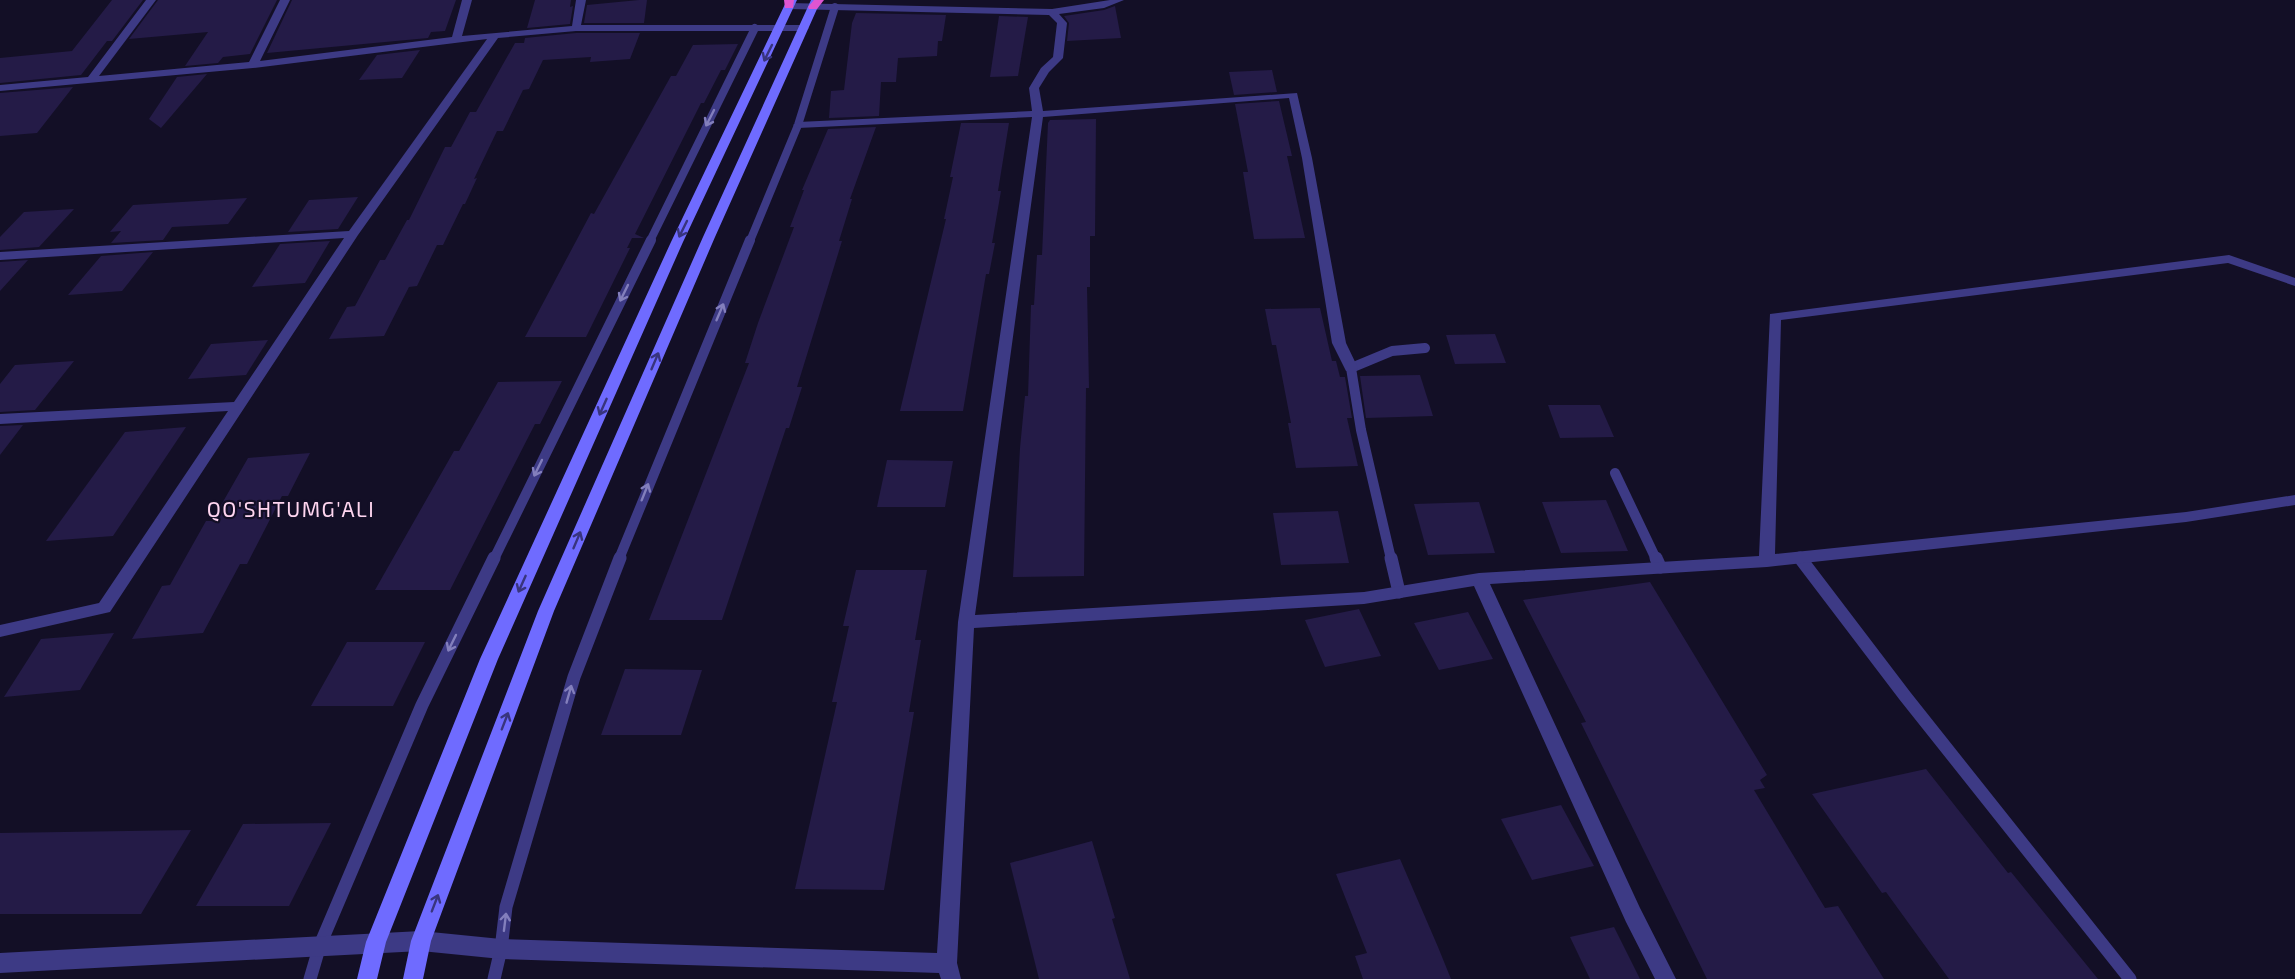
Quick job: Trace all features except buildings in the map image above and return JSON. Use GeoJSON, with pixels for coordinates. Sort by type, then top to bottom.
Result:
{"type":"FeatureCollection","features":[{"type":"Feature","properties":{"kind":"main road"},"geometry":{"type":"LineString","coordinates":[[367,979],[376,942],[489,659],[677,242],[780,28],[790,2]]}},
{"type":"Feature","properties":{"kind":"main road"},"geometry":{"type":"LineString","coordinates":[[413,979],[421,941],[546,611],[709,237],[816,2]]}},
{"type":"Feature","properties":{"kind":"street"},"geometry":{"type":"LineString","coordinates":[[92,78],[151,0]]}},
{"type":"Feature","properties":{"kind":"street"},"geometry":{"type":"LineString","coordinates":[[253,65],[285,0]]}},
{"type":"Feature","properties":{"kind":"street"},"geometry":{"type":"LineString","coordinates":[[456,40],[467,0]]}},
{"type":"Feature","properties":{"kind":"street"},"geometry":{"type":"LineString","coordinates":[[576,28],[581,0]]}},
{"type":"Feature","properties":{"kind":"street"},"geometry":{"type":"LineString","coordinates":[[790,2],[816,2],[835,7],[1052,12],[1104,6],[1119,0]]}},
{"type":"Feature","properties":{"kind":"street"},"geometry":{"type":"LineString","coordinates":[[0,963],[421,941],[501,950],[949,971],[966,622],[1038,114],[1034,88],[1045,70],[1058,58],[1062,23],[1052,12]]}},
{"type":"Feature","properties":{"kind":"street"},"geometry":{"type":"LineString","coordinates":[[0,88],[253,65],[495,35],[576,28],[804,28]]}},
{"type":"Feature","properties":{"kind":"street"},"geometry":{"type":"LineString","coordinates":[[0,631],[104,608],[353,234],[495,35]]}},
{"type":"Feature","properties":{"kind":"street"},"geometry":{"type":"LineString","coordinates":[[798,125],[1038,114],[1293,95],[1307,158],[1339,343],[1351,368]]}},
{"type":"Feature","properties":{"kind":"street"},"geometry":{"type":"LineString","coordinates":[[0,256],[353,234]]}},
{"type":"Feature","properties":{"kind":"street"},"geometry":{"type":"LineString","coordinates":[[1767,561],[1775,316],[2229,259],[2295,282]]}},
{"type":"Feature","properties":{"kind":"street"},"geometry":{"type":"LineString","coordinates":[[0,419],[240,406]]}},
{"type":"Feature","properties":{"kind":"street"},"geometry":{"type":"LineString","coordinates":[[966,622],[1365,597],[1479,579],[1767,561],[2187,517],[2295,500]]}},
{"type":"Feature","properties":{"kind":"street"},"geometry":{"type":"LineString","coordinates":[[1479,579],[1633,915],[1666,979]]}},
{"type":"Feature","properties":{"kind":"lane"},"geometry":{"type":"LineString","coordinates":[[494,979],[501,950],[506,907],[574,677],[643,497],[798,125],[835,7]]}},
{"type":"Feature","properties":{"kind":"lane"},"geometry":{"type":"LineString","coordinates":[[310,979],[320,945],[422,705],[755,28]]}},
{"type":"Feature","properties":{"kind":"lane"},"geometry":{"type":"LineString","coordinates":[[1399,592],[1361,430],[1351,368],[1392,351],[1425,348]]}},
{"type":"Feature","properties":{"kind":"lane"},"geometry":{"type":"LineString","coordinates":[[1615,473],[1660,567]]}},
{"type":"Feature","properties":{"kind":"lane"},"geometry":{"type":"LineString","coordinates":[[1800,557],[1905,696],[2130,979]]}},
{"type":"Feature","properties":{"kind":"district","name":"QO'SHTUMG'ALI"},"geometry":{"type":"Point","coordinates":[291,510]}}]}
